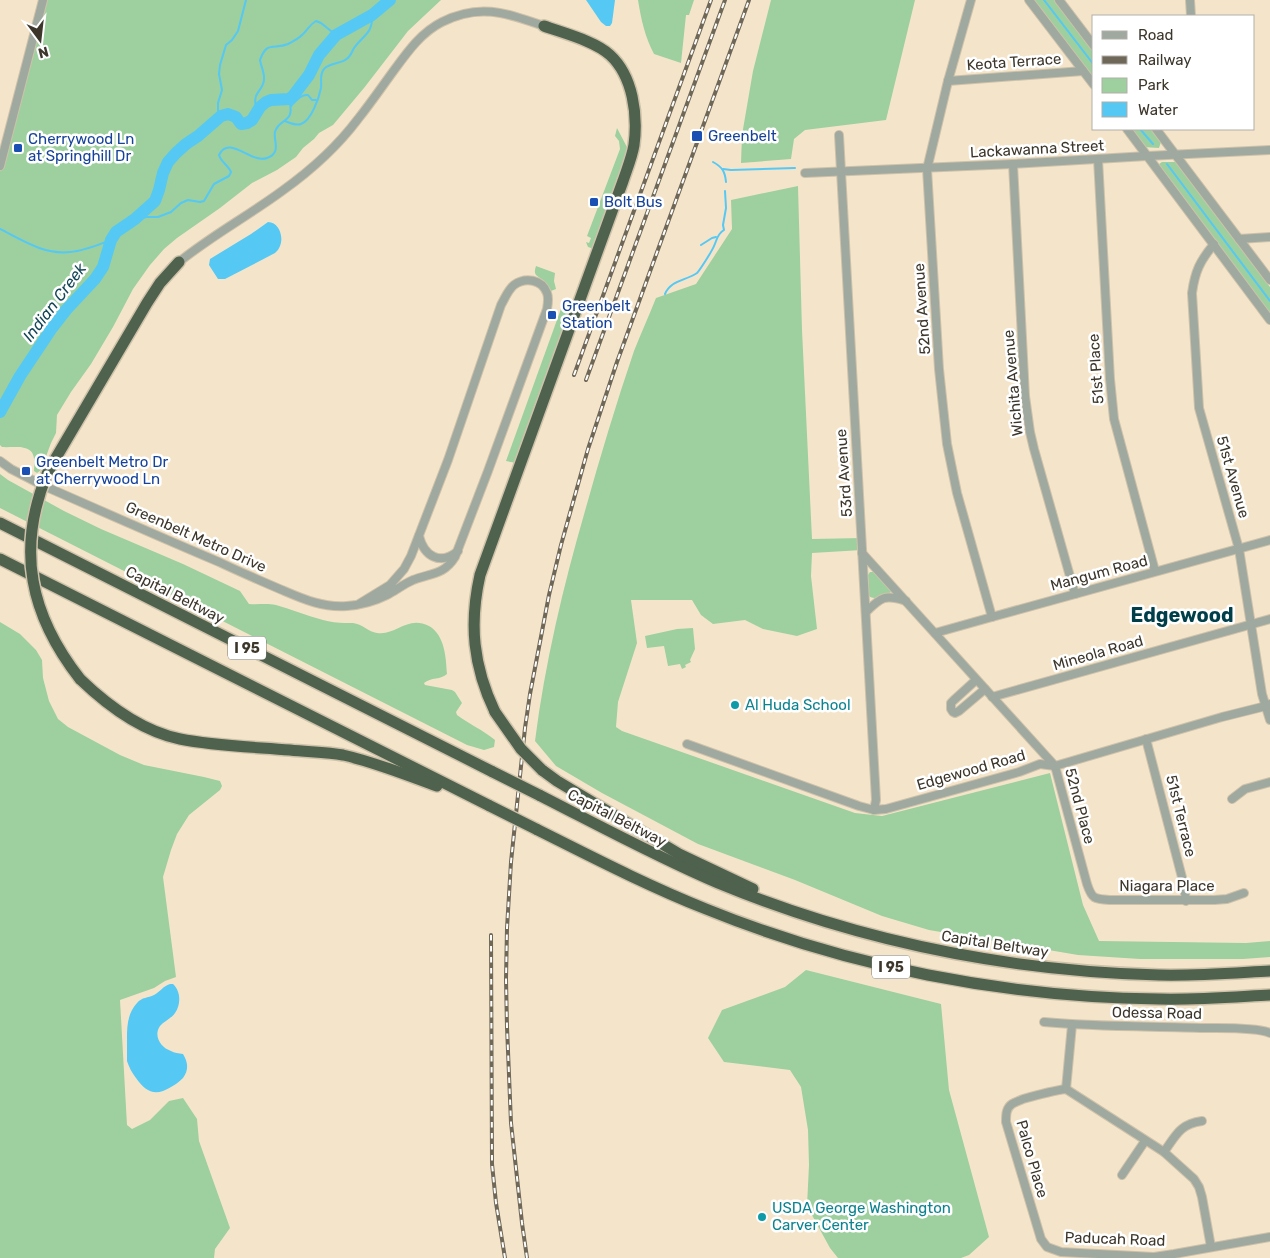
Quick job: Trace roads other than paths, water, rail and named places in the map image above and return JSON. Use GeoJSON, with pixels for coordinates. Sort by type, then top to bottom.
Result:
{"type":"FeatureCollection","features":[{"type":"Feature","properties":{"kind":"highway"},"geometry":{"type":"LineString","coordinates":[[544,26],[586,42],[609,54],[618,64],[631,92],[635,126],[634,144],[628,168],[480,575],[476,592],[473,623],[474,647],[480,676],[495,712],[521,749],[542,770],[679,854],[752,889],[828,922]]}},
{"type":"Feature","properties":{"kind":"highway"},"geometry":{"type":"LineString","coordinates":[[179,262],[160,283],[147,303],[57,456],[40,492],[32,526],[33,580],[42,614],[58,649],[80,679],[97,695],[135,722],[156,731],[179,739],[206,743],[342,755],[391,769],[490,806]]}},
{"type":"Feature","properties":{"kind":"highway","name":"Capital Beltway"},"geometry":{"type":"LineString","coordinates":[[0,523],[674,863],[766,902],[862,932],[930,949],[1032,966],[1096,972],[1161,975],[1270,971]]}},
{"type":"Feature","properties":{"kind":"highway","name":"I 95"},"geometry":{"type":"LineString","coordinates":[[0,559],[655,887],[716,913],[804,944],[925,975],[1031,992],[1095,997],[1160,999],[1270,995]]}},
{"type":"Feature","properties":{"kind":"street"},"geometry":{"type":"LineString","coordinates":[[0,166],[42,0]]}},
{"type":"Feature","properties":{"kind":"street","name":"52nd Avenue"},"geometry":{"type":"LineString","coordinates":[[971,0],[948,81],[927,169],[939,369],[947,444],[957,493],[992,616]]}},
{"type":"Feature","properties":{"kind":"street"},"geometry":{"type":"LineString","coordinates":[[1029,0],[1092,83]]}},
{"type":"Feature","properties":{"kind":"street"},"geometry":{"type":"LineString","coordinates":[[1059,0],[1092,43]]}},
{"type":"Feature","properties":{"kind":"street"},"geometry":{"type":"LineString","coordinates":[[1190,0],[1191,15]]}},
{"type":"Feature","properties":{"kind":"street"},"geometry":{"type":"LineString","coordinates":[[179,262],[280,192],[321,160],[357,121],[410,48],[439,23],[454,16],[486,11],[511,14],[544,26]]}},
{"type":"Feature","properties":{"kind":"street","name":"Keota Terrace"},"geometry":{"type":"LineString","coordinates":[[948,81],[1083,71]]}},
{"type":"Feature","properties":{"kind":"street"},"geometry":{"type":"LineString","coordinates":[[1127,130],[1270,320]]}},
{"type":"Feature","properties":{"kind":"street"},"geometry":{"type":"LineString","coordinates":[[1157,130],[1270,280]]}},
{"type":"Feature","properties":{"kind":"street","name":"53rd Avenue"},"geometry":{"type":"LineString","coordinates":[[839,135],[866,612],[875,793],[874,810]]}},
{"type":"Feature","properties":{"kind":"street","name":"Lackawanna Street"},"geometry":{"type":"LineString","coordinates":[[805,173],[927,169],[1270,150]]}},
{"type":"Feature","properties":{"kind":"street","name":"51st Place"},"geometry":{"type":"LineString","coordinates":[[1098,159],[1114,420],[1155,571]]}},
{"type":"Feature","properties":{"kind":"street","name":"Wichita Avenue"},"geometry":{"type":"LineString","coordinates":[[1013,164],[1025,387],[1030,432],[1074,594]]}},
{"type":"Feature","properties":{"kind":"street"},"geometry":{"type":"LineString","coordinates":[[1240,239],[1270,238]]}},
{"type":"Feature","properties":{"kind":"street","name":"51st Avenue"},"geometry":{"type":"LineString","coordinates":[[1214,244],[1202,258],[1192,292],[1199,408],[1239,549],[1262,694],[1269,705],[1270,720]]}},
{"type":"Feature","properties":{"kind":"street"},"geometry":{"type":"LineString","coordinates":[[524,281],[536,281],[547,293],[547,309],[458,551],[451,563],[441,571],[413,580],[379,599],[359,604],[384,590],[396,580],[408,563],[448,460],[501,305],[508,290],[513,286],[524,281]]}},
{"type":"Feature","properties":{"kind":"street","name":"Greenbelt Metro Drive"},"geometry":{"type":"LineString","coordinates":[[0,461],[42,485],[312,602],[333,606],[359,604]]}},
{"type":"Feature","properties":{"kind":"street"},"geometry":{"type":"LineString","coordinates":[[419,536],[427,553],[435,557],[446,557],[458,551]]}},
{"type":"Feature","properties":{"kind":"street","name":"Mangum Road"},"geometry":{"type":"LineString","coordinates":[[935,633],[1270,540]]}},
{"type":"Feature","properties":{"kind":"street","name":"52nd Place"},"geometry":{"type":"LineString","coordinates":[[862,553],[1055,766],[1091,895]]}},
{"type":"Feature","properties":{"kind":"street"},"geometry":{"type":"LineString","coordinates":[[866,612],[878,601],[892,597],[906,601]]}},
{"type":"Feature","properties":{"kind":"street","name":"Mineola Road"},"geometry":{"type":"LineString","coordinates":[[992,697],[1270,619]]}},
{"type":"Feature","properties":{"kind":"street"},"geometry":{"type":"LineString","coordinates":[[976,680],[951,703],[950,709],[953,712],[958,711],[985,689]]}},
{"type":"Feature","properties":{"kind":"street","name":"Edgewood Road"},"geometry":{"type":"LineString","coordinates":[[687,744],[874,810],[886,809],[1019,772],[1040,764],[1055,766],[1269,705]]}},
{"type":"Feature","properties":{"kind":"street","name":"51st Terrace"},"geometry":{"type":"LineString","coordinates":[[1146,739],[1182,877],[1186,900]]}},
{"type":"Feature","properties":{"kind":"street"},"geometry":{"type":"LineString","coordinates":[[1232,799],[1245,789],[1270,782]]}},
{"type":"Feature","properties":{"kind":"street","name":"Niagara Place"},"geometry":{"type":"LineString","coordinates":[[1091,895],[1098,900],[1186,900],[1228,899],[1244,893]]}},
{"type":"Feature","properties":{"kind":"street","name":"Odessa Road"},"geometry":{"type":"LineString","coordinates":[[1044,1022],[1072,1025],[1231,1028],[1262,1030],[1270,1033]]}},
{"type":"Feature","properties":{"kind":"street"},"geometry":{"type":"LineString","coordinates":[[1072,1025],[1066,1090],[1164,1152],[1194,1179],[1202,1197],[1211,1247]]}},
{"type":"Feature","properties":{"kind":"street","name":"Palco Place"},"geometry":{"type":"LineString","coordinates":[[1048,1247],[1042,1239],[1006,1122],[1006,1116],[1009,1107],[1016,1102],[1054,1090],[1066,1090]]}},
{"type":"Feature","properties":{"kind":"street"},"geometry":{"type":"LineString","coordinates":[[1164,1152],[1183,1127],[1202,1121]]}},
{"type":"Feature","properties":{"kind":"street"},"geometry":{"type":"LineString","coordinates":[[1122,1174],[1145,1141]]}},
{"type":"Feature","properties":{"kind":"street","name":"Paducah Road"},"geometry":{"type":"LineString","coordinates":[[1048,1247],[1061,1252],[1154,1257],[1270,1237]]}},
{"type":"Feature","properties":{"kind":"water"},"geometry":{"type":"Polygon","coordinates":[[[586,0],[615,0],[610,26],[606,26],[601,22],[586,0]]]}},
{"type":"Feature","properties":{"kind":"water"},"geometry":{"type":"Polygon","coordinates":[[[268,222],[275,224],[281,234],[280,247],[277,251],[225,279],[218,279],[209,265],[210,259],[268,222]]]}},
{"type":"Feature","properties":{"kind":"water"},"geometry":{"type":"Polygon","coordinates":[[[170,984],[173,984],[178,990],[177,1010],[160,1026],[157,1034],[159,1041],[164,1047],[183,1054],[187,1063],[187,1069],[183,1078],[177,1083],[160,1092],[151,1092],[143,1087],[127,1061],[128,1023],[133,1008],[139,1001],[154,995],[170,984]]]}},
{"type":"Feature","properties":{"kind":"waterway"},"geometry":{"type":"LineString","coordinates":[[221,116],[218,110],[222,90],[219,74],[220,65],[226,45],[238,31],[246,0]]}},
{"type":"Feature","properties":{"kind":"waterway","name":"Indian Creek"},"geometry":{"type":"LineString","coordinates":[[0,412],[20,376],[52,328],[95,279],[103,267],[111,240],[116,232],[135,219],[155,201],[163,173],[168,162],[176,153],[221,116],[228,114],[236,117],[241,124],[247,123],[252,120],[260,107],[266,102],[289,99],[309,75],[319,55],[336,35],[372,15],[390,0]]}},
{"type":"Feature","properties":{"kind":"waterway"},"geometry":{"type":"LineString","coordinates":[[1044,0],[1092,62]]}},
{"type":"Feature","properties":{"kind":"waterway"},"geometry":{"type":"LineString","coordinates":[[285,121],[299,125],[308,119],[314,109],[321,88],[322,71],[326,67],[349,58],[354,48],[367,34],[371,26],[372,15]]}},
{"type":"Feature","properties":{"kind":"waterway"},"geometry":{"type":"LineString","coordinates":[[257,112],[255,98],[263,85],[264,73],[260,60],[265,50],[288,44],[301,36],[316,21],[336,35]]}},
{"type":"Feature","properties":{"kind":"waterway"},"geometry":{"type":"LineString","coordinates":[[291,106],[305,95],[308,95],[312,100],[316,100]]}},
{"type":"Feature","properties":{"kind":"waterway"},"geometry":{"type":"LineString","coordinates":[[135,219],[158,217],[171,212],[181,203],[188,200],[204,201],[214,184],[229,176],[231,172],[219,155],[223,149],[228,147],[234,148],[261,159],[272,156],[276,150],[275,132],[277,127],[289,117],[291,107],[289,99]]}},
{"type":"Feature","properties":{"kind":"waterway"},"geometry":{"type":"LineString","coordinates":[[1141,130],[1153,144]]}},
{"type":"Feature","properties":{"kind":"waterway"},"geometry":{"type":"LineString","coordinates":[[713,162],[722,170],[726,182]]}},
{"type":"Feature","properties":{"kind":"waterway"},"geometry":{"type":"LineString","coordinates":[[1167,164],[1270,301]]}},
{"type":"Feature","properties":{"kind":"waterway"},"geometry":{"type":"LineString","coordinates":[[723,169],[795,168]]}},
{"type":"Feature","properties":{"kind":"waterway"},"geometry":{"type":"LineString","coordinates":[[665,294],[675,283],[697,273],[711,252],[719,235],[724,230],[725,191]]}},
{"type":"Feature","properties":{"kind":"waterway"},"geometry":{"type":"LineString","coordinates":[[0,229],[34,246],[60,252],[91,248],[111,240]]}},
{"type":"Feature","properties":{"kind":"waterway"},"geometry":{"type":"LineString","coordinates":[[701,245],[716,237]]}},
{"type":"Feature","properties":{"kind":"railway"},"geometry":{"type":"LineString","coordinates":[[574,375],[711,0]]}},
{"type":"Feature","properties":{"kind":"railway"},"geometry":{"type":"LineString","coordinates":[[586,380],[725,0]]}},
{"type":"Feature","properties":{"kind":"railway"},"geometry":{"type":"LineString","coordinates":[[527,1258],[511,1123],[506,979],[511,862],[530,694],[549,595],[588,449],[617,362],[749,0]]}},
{"type":"Feature","properties":{"kind":"railway"},"geometry":{"type":"LineString","coordinates":[[491,935],[492,1164],[505,1258]]}},
{"type":"Feature","properties":{"kind":"place","name":"Greenbelt"},"geometry":{"type":"Point","coordinates":[697,136]}},
{"type":"Feature","properties":{"kind":"place","name":"Cherrywood Ln at Springhill Dr"},"geometry":{"type":"Point","coordinates":[18,148]}},
{"type":"Feature","properties":{"kind":"place","name":"Bolt Bus"},"geometry":{"type":"Point","coordinates":[594,202]}},
{"type":"Feature","properties":{"kind":"place","name":"Greenbelt Station"},"geometry":{"type":"Point","coordinates":[552,315]}},
{"type":"Feature","properties":{"kind":"place","name":"Greenbelt Metro Dr at Cherrywood Ln"},"geometry":{"type":"Point","coordinates":[26,471]}},
{"type":"Feature","properties":{"kind":"place","name":"Al Huda School"},"geometry":{"type":"Point","coordinates":[735,705]}},
{"type":"Feature","properties":{"kind":"place","name":"USDA George Washington Carver Center"},"geometry":{"type":"Point","coordinates":[762,1217]}},
{"type":"Feature","properties":{"kind":"district","name":"Edgewood"},"geometry":{"type":"Point","coordinates":[1182,615]}}]}
